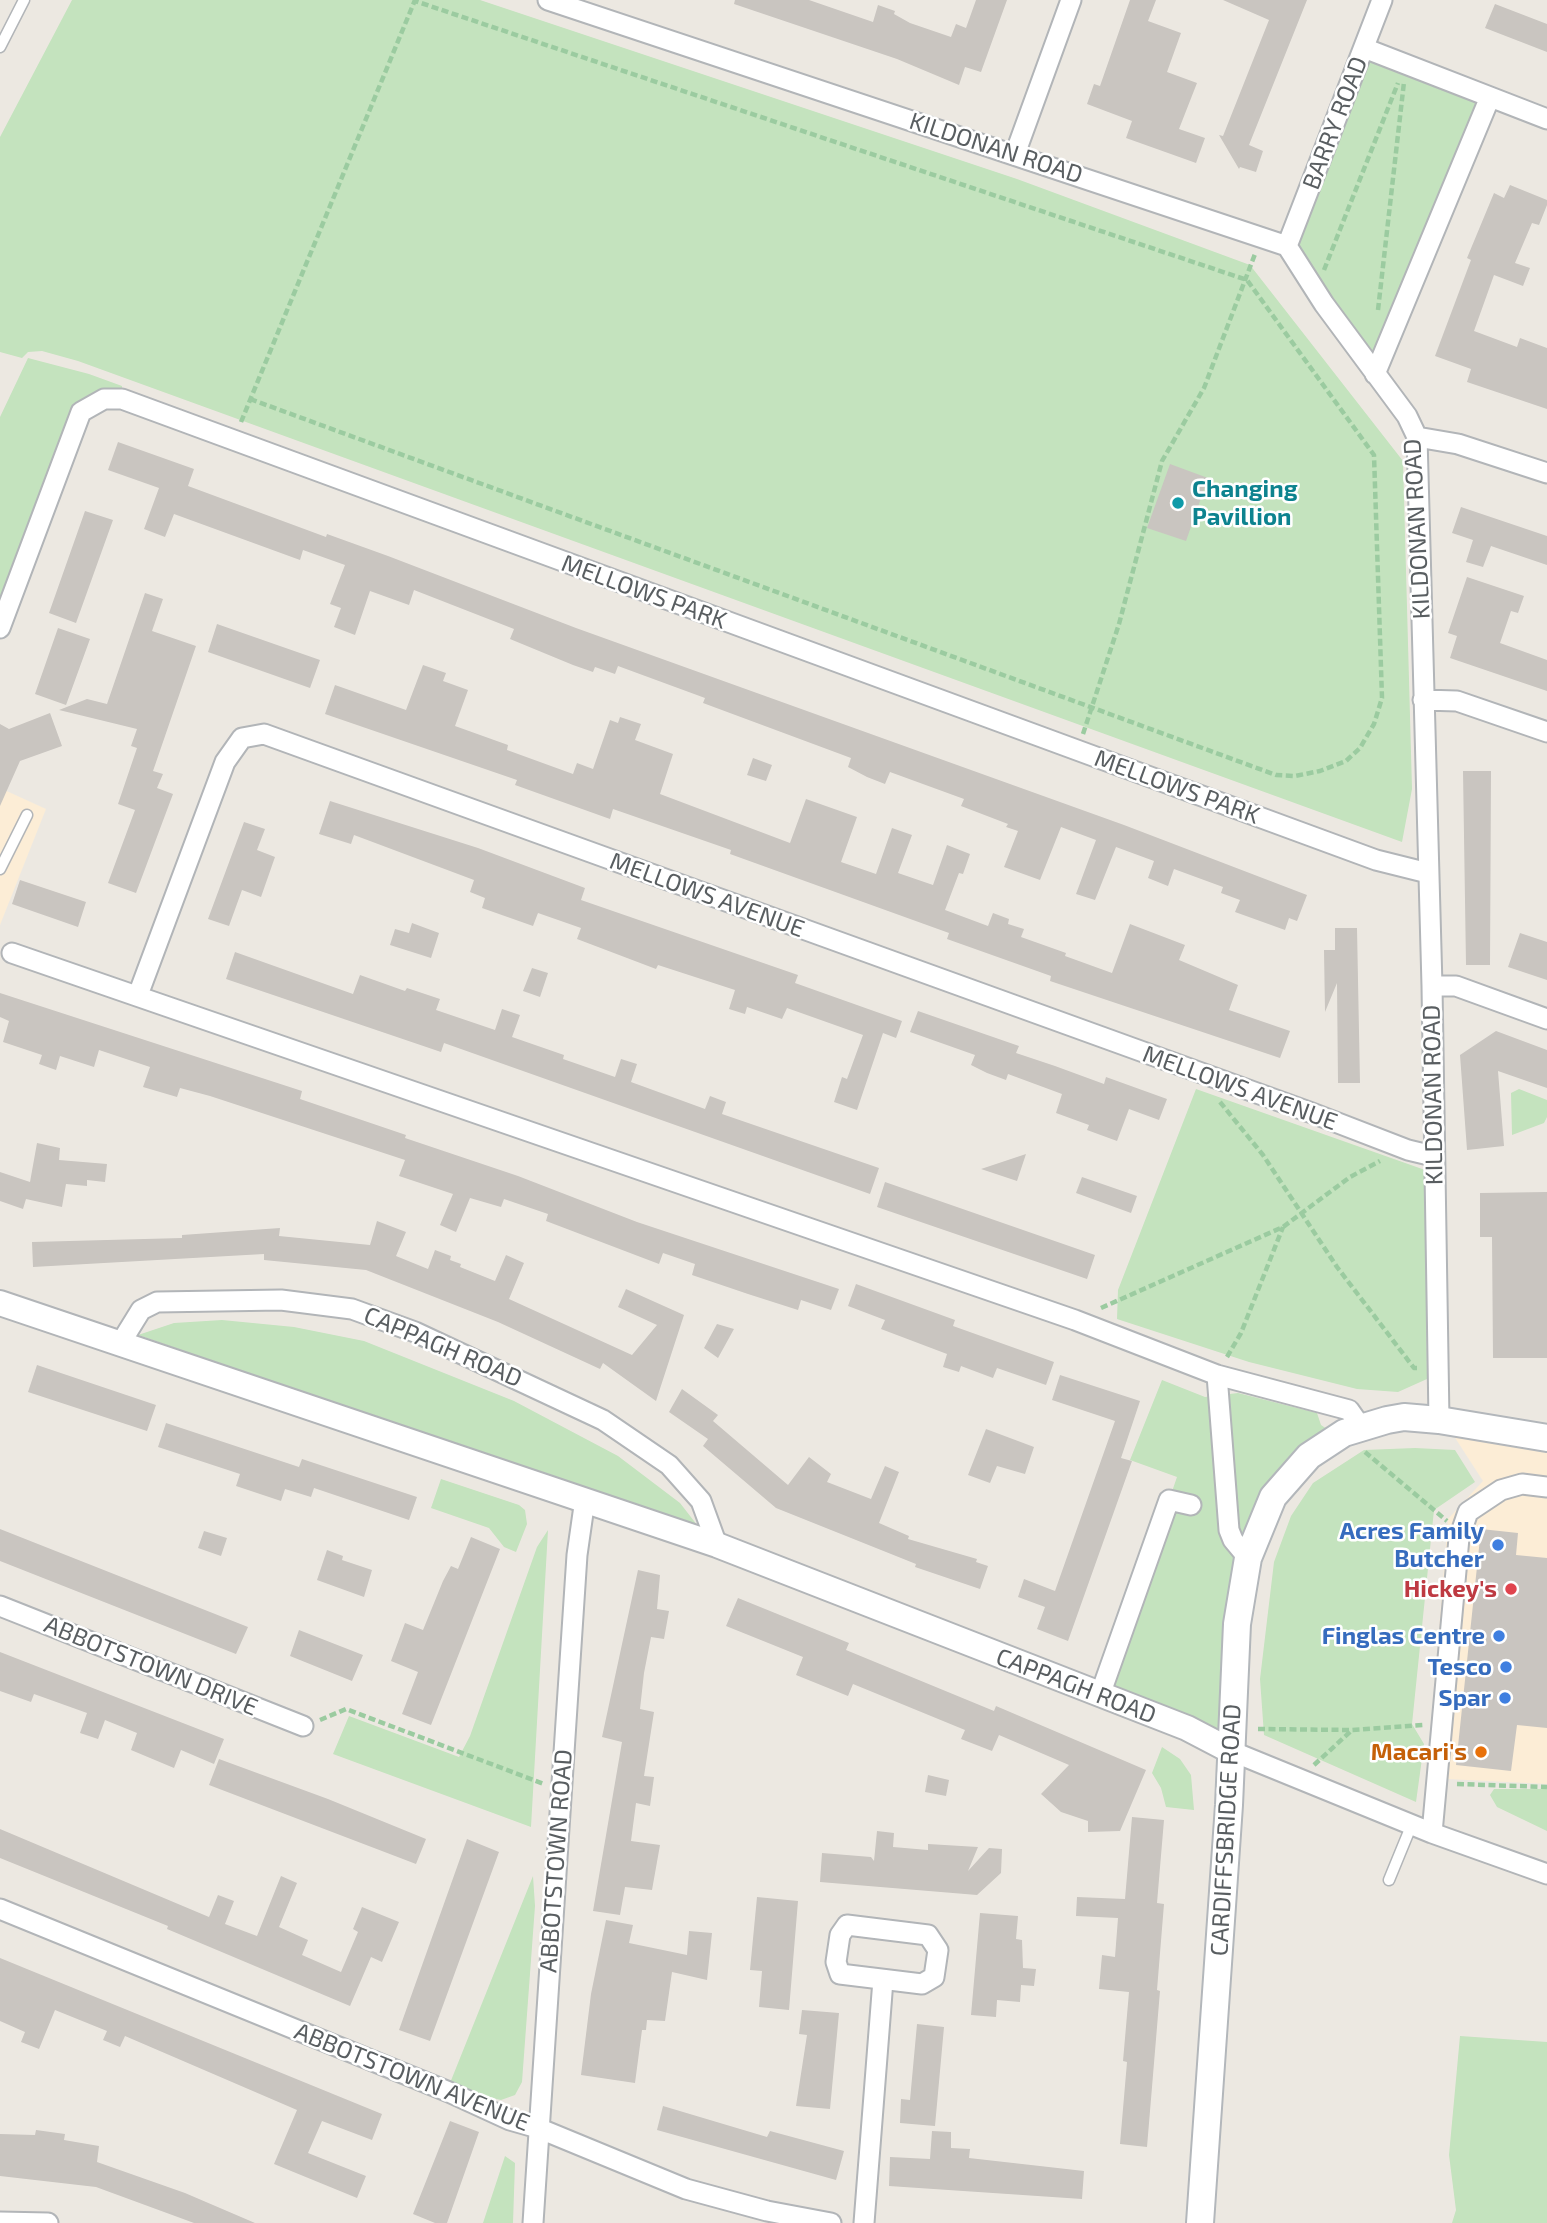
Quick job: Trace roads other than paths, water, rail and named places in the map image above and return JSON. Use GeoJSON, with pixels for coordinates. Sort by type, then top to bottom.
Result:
{"type":"FeatureCollection","features":[{"type":"Feature","properties":{"kind":"main road","name":"CARDIFFSBRIDGE ROAD"},"geometry":{"type":"LineString","coordinates":[[1200,2223],[1237,1624],[1248,1558],[1273,1497],[1309,1455],[1352,1430],[1404,1417],[1439,1420],[1547,1438]]}},
{"type":"Feature","properties":{"kind":"street","name":"KILDONAN ROAD"},"geometry":{"type":"LineString","coordinates":[[548,0],[1287,246],[1407,416],[1417,437],[1432,986],[1439,1420]]}},
{"type":"Feature","properties":{"kind":"street"},"geometry":{"type":"LineString","coordinates":[[1015,154],[1071,0]]}},
{"type":"Feature","properties":{"kind":"street","name":"BARRY ROAD"},"geometry":{"type":"LineString","coordinates":[[1287,246],[1382,0]]}},
{"type":"Feature","properties":{"kind":"street"},"geometry":{"type":"LineString","coordinates":[[1364,48],[1547,119]]}},
{"type":"Feature","properties":{"kind":"street"},"geometry":{"type":"LineString","coordinates":[[1375,374],[1490,96]]}},
{"type":"Feature","properties":{"kind":"street","name":"MELLOWS PARK"},"geometry":{"type":"LineString","coordinates":[[0,628],[81,412],[104,399],[122,399],[1376,860],[1428,873]]}},
{"type":"Feature","properties":{"kind":"street"},"geometry":{"type":"LineString","coordinates":[[1417,437],[1458,443],[1547,473]]}},
{"type":"Feature","properties":{"kind":"street"},"geometry":{"type":"LineString","coordinates":[[1423,700],[1457,701],[1547,732]]}},
{"type":"Feature","properties":{"kind":"street","name":"MELLOWS AVENUE"},"geometry":{"type":"LineString","coordinates":[[138,995],[225,762],[242,738],[264,734],[1408,1150],[1433,1156]]}},
{"type":"Feature","properties":{"kind":"street"},"geometry":{"type":"LineString","coordinates":[[12,953],[1075,1320],[1217,1375],[1349,1409],[1352,1430]]}},
{"type":"Feature","properties":{"kind":"street"},"geometry":{"type":"LineString","coordinates":[[1432,986],[1456,986],[1547,1019]]}},
{"type":"Feature","properties":{"kind":"street","name":"CAPPAGH ROAD"},"geometry":{"type":"LineString","coordinates":[[120,1344],[141,1310],[157,1302],[281,1300],[352,1309],[415,1332],[603,1420],[669,1465],[701,1501],[717,1545]]}},
{"type":"Feature","properties":{"kind":"street","name":"CAPPAGH ROAD"},"geometry":{"type":"LineString","coordinates":[[0,1303],[717,1545],[1187,1728],[1231,1751],[1432,1833],[1547,1874]]}},
{"type":"Feature","properties":{"kind":"street"},"geometry":{"type":"LineString","coordinates":[[1217,1375],[1229,1530],[1248,1558]]}},
{"type":"Feature","properties":{"kind":"street"},"geometry":{"type":"LineString","coordinates":[[1432,1833],[1461,1533],[1468,1512],[1500,1490],[1522,1485],[1547,1488]]}},
{"type":"Feature","properties":{"kind":"street","name":"ABBOTSTOWN ROAD"},"geometry":{"type":"LineString","coordinates":[[533,2223],[576,1555],[585,1499]]}},
{"type":"Feature","properties":{"kind":"street"},"geometry":{"type":"LineString","coordinates":[[1100,1695],[1169,1500],[1191,1505]]}},
{"type":"Feature","properties":{"kind":"street","name":"ABBOTSTOWN DRIVE"},"geometry":{"type":"LineString","coordinates":[[0,1606],[303,1726]]}},
{"type":"Feature","properties":{"kind":"street","name":"ABBOTSTOWN AVENUE"},"geometry":{"type":"LineString","coordinates":[[0,1909],[449,2092],[510,2120],[538,2128],[686,2189],[767,2211],[831,2223]]}},
{"type":"Feature","properties":{"kind":"street"},"geometry":{"type":"LineString","coordinates":[[847,1925],[928,1935],[938,1950],[934,1977],[922,1984],[883,1980],[840,1974],[836,1962],[840,1935],[847,1925]]}},
{"type":"Feature","properties":{"kind":"street"},"geometry":{"type":"LineString","coordinates":[[864,2223],[883,1980]]}},
{"type":"Feature","properties":{"kind":"street"},"geometry":{"type":"LineString","coordinates":[[0,2222],[48,2223]]}},
{"type":"Feature","properties":{"kind":"lane"},"geometry":{"type":"LineString","coordinates":[[0,47],[24,0]]}},
{"type":"Feature","properties":{"kind":"lane"},"geometry":{"type":"LineString","coordinates":[[0,869],[27,815]]}},
{"type":"Feature","properties":{"kind":"lane"},"geometry":{"type":"LineString","coordinates":[[1389,1880],[1412,1824]]}},
{"type":"Feature","properties":{"kind":"place","name":"Changing Pavillion"},"geometry":{"type":"Point","coordinates":[1178,503]}},
{"type":"Feature","properties":{"kind":"place","name":"Acres Family Butcher"},"geometry":{"type":"Point","coordinates":[1498,1545]}},
{"type":"Feature","properties":{"kind":"place","name":"Hickey's"},"geometry":{"type":"Point","coordinates":[1511,1589]}},
{"type":"Feature","properties":{"kind":"place","name":"Finglas Centre"},"geometry":{"type":"Point","coordinates":[1499,1636]}},
{"type":"Feature","properties":{"kind":"place","name":"Tesco"},"geometry":{"type":"Point","coordinates":[1506,1667]}},
{"type":"Feature","properties":{"kind":"place","name":"Spar"},"geometry":{"type":"Point","coordinates":[1505,1698]}},
{"type":"Feature","properties":{"kind":"place","name":"Macari's"},"geometry":{"type":"Point","coordinates":[1481,1752]}}]}
